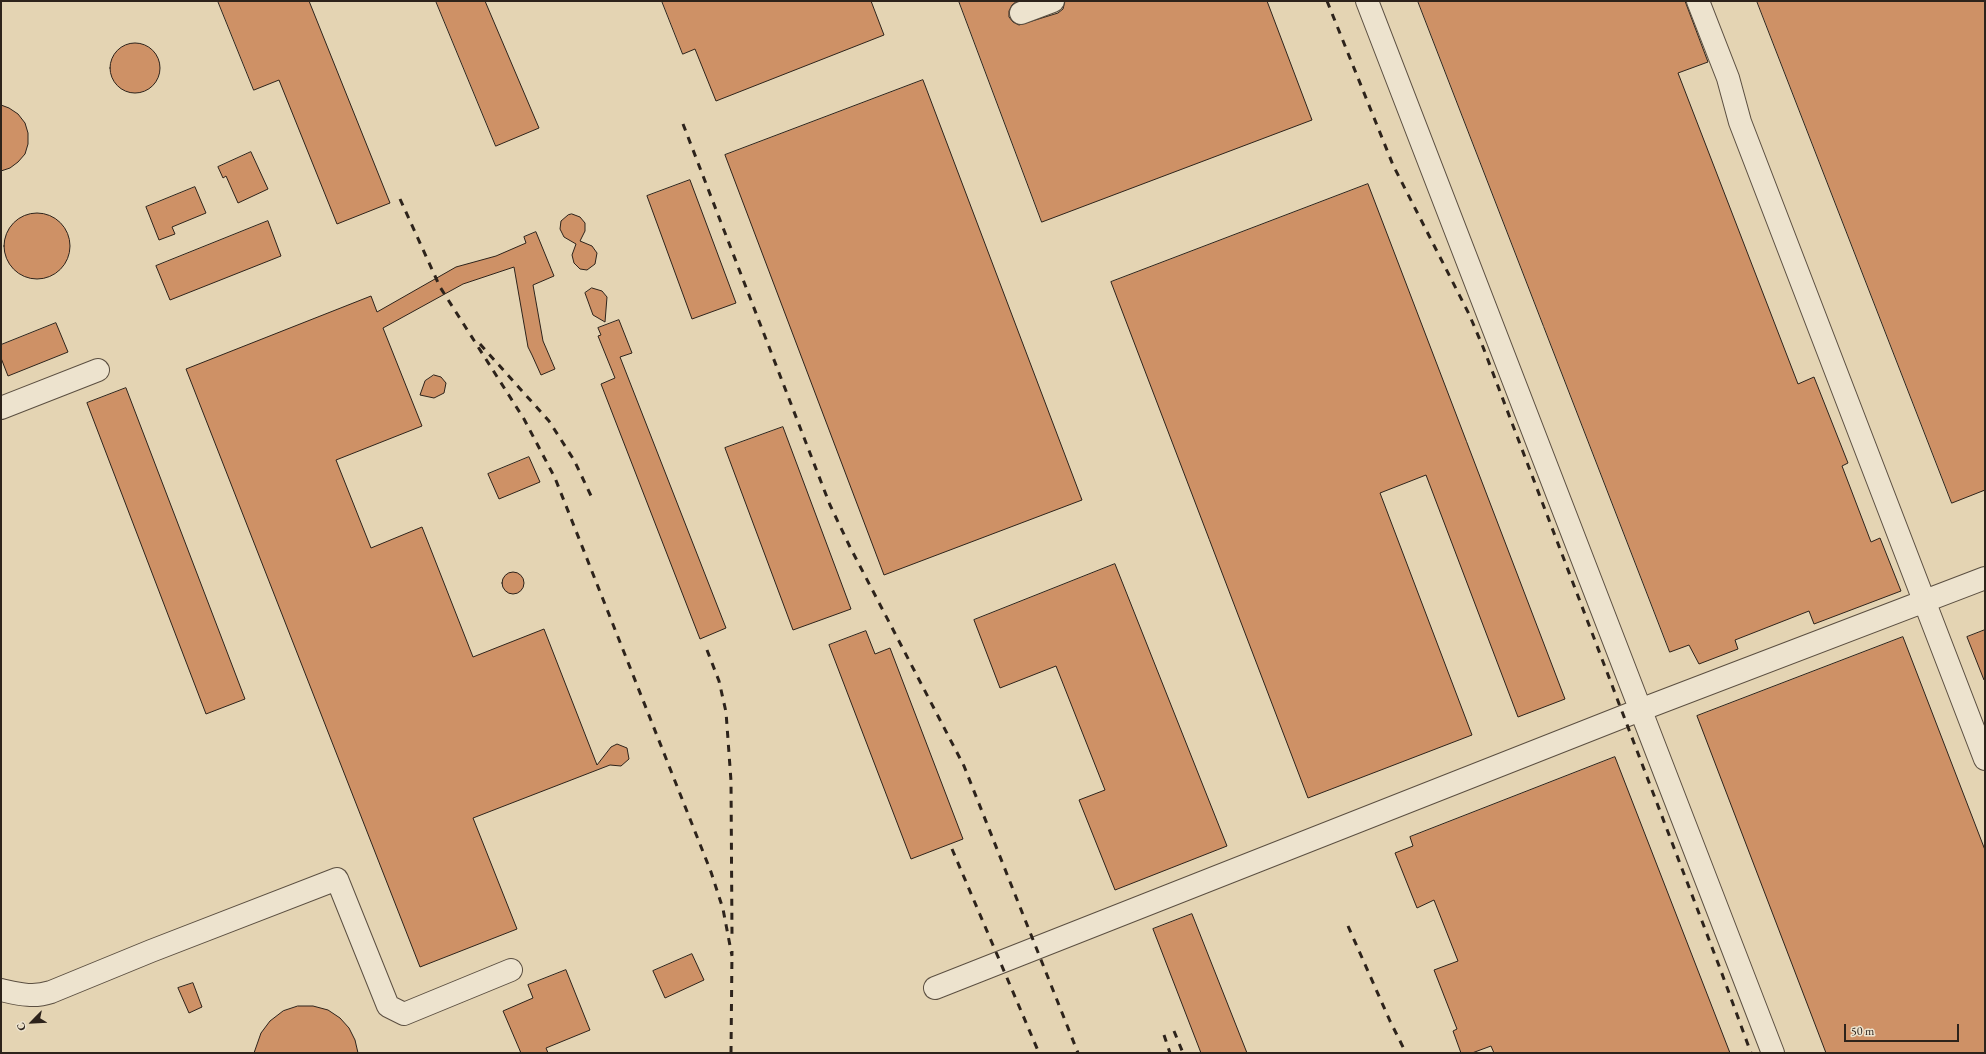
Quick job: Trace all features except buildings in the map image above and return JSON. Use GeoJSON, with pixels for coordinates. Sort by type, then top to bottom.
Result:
{"type":"FeatureCollection","features":[{"type":"Feature","properties":{"kind":"lane"},"geometry":{"type":"LineString","coordinates":[[1022,13],[1053,1]]}},
{"type":"Feature","properties":{"kind":"lane"},"geometry":{"type":"LineString","coordinates":[[1367,1],[1773,1053]]}},
{"type":"Feature","properties":{"kind":"lane"},"geometry":{"type":"LineString","coordinates":[[1698,1],[1728,78],[1740,122],[1985,759]]}},
{"type":"Feature","properties":{"kind":"lane"},"geometry":{"type":"LineString","coordinates":[[1,408],[98,370]]}},
{"type":"Feature","properties":{"kind":"lane"},"geometry":{"type":"LineString","coordinates":[[935,988],[1640,710],[1985,578]]}},
{"type":"Feature","properties":{"kind":"lane"},"geometry":{"type":"LineString","coordinates":[[1,990],[25,996],[38,996],[51,992],[151,951],[337,879],[388,1006],[404,1014],[511,970]]}},
{"type":"Feature","properties":{"kind":"railway"},"geometry":{"type":"LineString","coordinates":[[1327,1],[1393,165],[1469,314],[1483,347],[1751,1053]]}},
{"type":"Feature","properties":{"kind":"railway"},"geometry":{"type":"LineString","coordinates":[[683,124],[830,505],[850,547],[964,766],[1078,1053]]}},
{"type":"Feature","properties":{"kind":"railway"},"geometry":{"type":"LineString","coordinates":[[400,199],[440,287],[524,419],[555,478],[711,872],[723,909],[732,956]]}},
{"type":"Feature","properties":{"kind":"railway"},"geometry":{"type":"LineString","coordinates":[[480,344],[549,421],[574,460],[593,500]]}},
{"type":"Feature","properties":{"kind":"railway"},"geometry":{"type":"LineString","coordinates":[[707,650],[719,681],[726,712],[731,781],[732,935]]}},
{"type":"Feature","properties":{"kind":"railway"},"geometry":{"type":"LineString","coordinates":[[952,849],[1039,1053]]}},
{"type":"Feature","properties":{"kind":"railway"},"geometry":{"type":"LineString","coordinates":[[1348,926],[1390,1021],[1406,1053]]}},
{"type":"Feature","properties":{"kind":"railway"},"geometry":{"type":"LineString","coordinates":[[731,1053],[732,951]]}},
{"type":"Feature","properties":{"kind":"railway"},"geometry":{"type":"LineString","coordinates":[[1174,1031],[1183,1053]]}},
{"type":"Feature","properties":{"kind":"railway"},"geometry":{"type":"LineString","coordinates":[[1164,1035],[1170,1053]]}}]}
